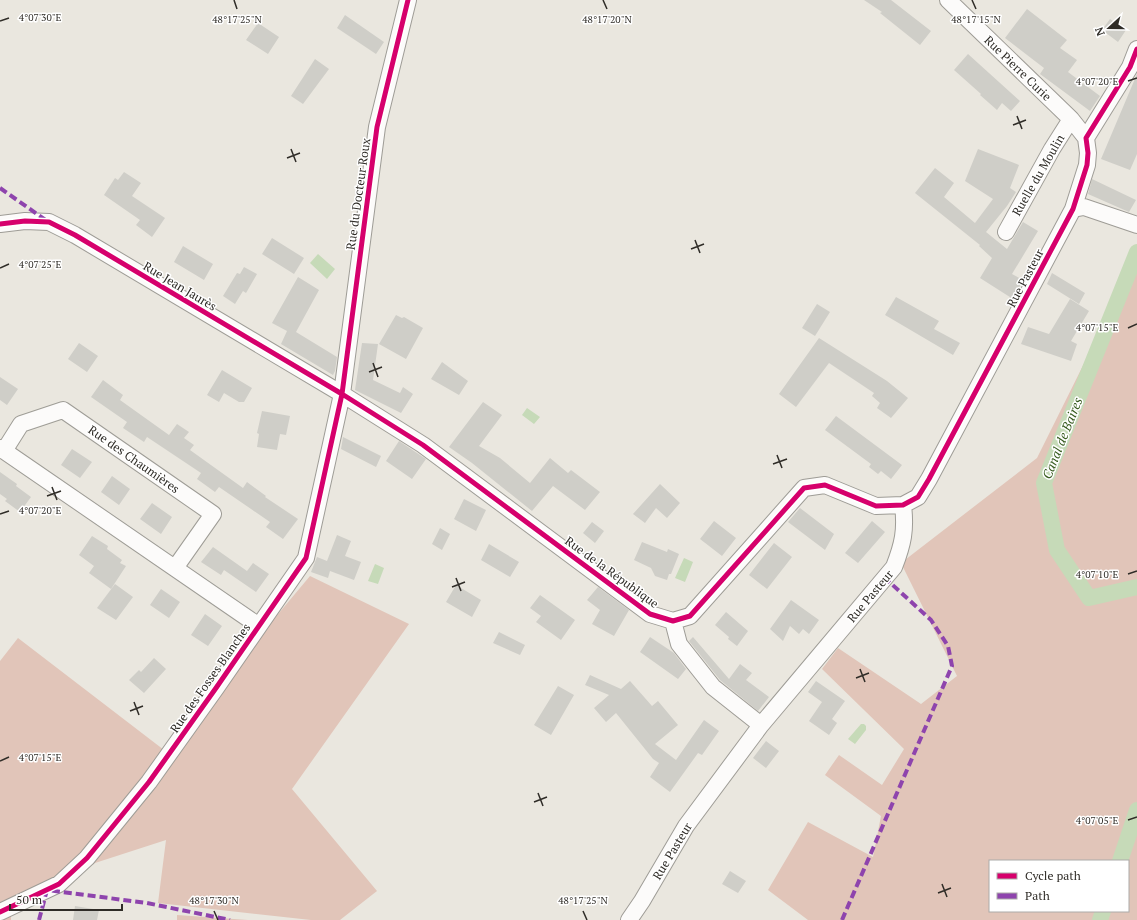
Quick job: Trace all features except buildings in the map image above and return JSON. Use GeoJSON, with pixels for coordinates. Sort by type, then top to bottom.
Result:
{"type":"FeatureCollection","features":[{"type":"Feature","properties":{"kind":"street","name":"Rue du Docteur Roux"},"geometry":{"type":"LineString","coordinates":[[342,394],[377,127],[408,0]]}},
{"type":"Feature","properties":{"kind":"street","name":"Rue Pierre Curie"},"geometry":{"type":"LineString","coordinates":[[948,0],[1071,119],[1086,138]]}},
{"type":"Feature","properties":{"kind":"street"},"geometry":{"type":"LineString","coordinates":[[1086,138],[1130,67],[1137,49]]}},
{"type":"Feature","properties":{"kind":"street","name":"Ruelle du Moulin"},"geometry":{"type":"LineString","coordinates":[[1006,232],[1052,149],[1071,119]]}},
{"type":"Feature","properties":{"kind":"street","name":"Rue Pasteur"},"geometry":{"type":"LineString","coordinates":[[629,920],[642,901],[686,826],[761,725],[894,567],[902,546],[905,521],[903,505],[918,496],[929,479],[1073,209],[1087,165],[1088,153],[1086,138]]}},
{"type":"Feature","properties":{"kind":"street"},"geometry":{"type":"LineString","coordinates":[[1073,209],[1084,207],[1137,225]]}},
{"type":"Feature","properties":{"kind":"street","name":"Rue Jean Jaurès"},"geometry":{"type":"LineString","coordinates":[[0,224],[25,221],[49,222],[75,235],[342,394]]}},
{"type":"Feature","properties":{"kind":"street","name":"Rue de la République"},"geometry":{"type":"LineString","coordinates":[[342,394],[423,445],[650,614],[673,621]]}},
{"type":"Feature","properties":{"kind":"street","name":"Rue des Fosses Blanches"},"geometry":{"type":"LineString","coordinates":[[0,912],[59,884],[86,858],[150,782],[306,558],[342,394]]}},
{"type":"Feature","properties":{"kind":"street","name":"Rue des Chaumières"},"geometry":{"type":"LineString","coordinates":[[174,568],[213,514],[63,410],[21,424],[2,450],[174,568],[259,626]]}},
{"type":"Feature","properties":{"kind":"street"},"geometry":{"type":"LineString","coordinates":[[761,725],[713,687],[679,644],[673,621],[690,616],[804,488],[825,485],[876,506],[903,505]]}},
{"type":"Feature","properties":{"kind":"shaded area"},"geometry":{"type":"Polygon","coordinates":[[[318,254],[335,269],[327,279],[310,263],[318,254]]]}},
{"type":"Feature","properties":{"kind":"shaded area"},"geometry":{"type":"Polygon","coordinates":[[[1137,257],[1137,920],[808,920],[768,890],[808,822],[873,857],[881,816],[825,775],[839,755],[882,785],[904,749],[822,669],[838,648],[921,704],[957,676],[901,563],[1037,458],[1137,257]]]}},
{"type":"Feature","properties":{"kind":"shaded area"},"geometry":{"type":"Polygon","coordinates":[[[527,408],[540,417],[534,424],[522,415],[527,408]]]}},
{"type":"Feature","properties":{"kind":"shaded area"},"geometry":{"type":"Polygon","coordinates":[[[684,558],[693,562],[685,582],[675,578],[684,558]]]}},
{"type":"Feature","properties":{"kind":"shaded area"},"geometry":{"type":"Polygon","coordinates":[[[375,564],[384,568],[378,584],[368,581],[375,564]]]}},
{"type":"Feature","properties":{"kind":"shaded area"},"geometry":{"type":"Polygon","coordinates":[[[310,576],[409,624],[292,789],[377,891],[340,920],[311,920],[158,903],[166,840],[95,863],[11,911],[11,920],[0,920],[0,661],[18,638],[164,750],[310,576]]]}},
{"type":"Feature","properties":{"kind":"shaded area"},"geometry":{"type":"Polygon","coordinates":[[[861,724],[866,726],[866,730],[855,744],[848,739],[861,724]]]}},
{"type":"Feature","properties":{"kind":"shaded area"},"geometry":{"type":"Polygon","coordinates":[[[177,915],[248,920],[177,920],[177,915]]]}},
{"type":"Feature","properties":{"kind":"waterway","name":"Canal de Baires"},"geometry":{"type":"LineString","coordinates":[[1137,252],[1044,483],[1057,550],[1089,598],[1137,587]]}},
{"type":"Feature","properties":{"kind":"waterway","name":"Canal de Baires"},"geometry":{"type":"LineString","coordinates":[[1120,860],[1137,810]]}},
{"type":"Feature","properties":{"kind":"waterway","name":"Canal de Baires"},"geometry":{"type":"LineString","coordinates":[[1100,920],[1103,912]]}},
{"type":"Feature","properties":{"kind":"marked path"},"geometry":{"type":"LineString","coordinates":[[0,188],[47,221]]}},
{"type":"Feature","properties":{"kind":"marked path"},"geometry":{"type":"LineString","coordinates":[[842,920],[952,666],[948,646],[931,620],[885,578]]}},
{"type":"Feature","properties":{"kind":"marked path"},"geometry":{"type":"LineString","coordinates":[[39,920],[47,890],[147,903],[230,920]]}},
{"type":"Feature","properties":{"kind":"cycle path"},"geometry":{"type":"LineString","coordinates":[[0,912],[59,884],[87,858],[149,782],[306,558],[342,394],[377,127],[408,0]]}},
{"type":"Feature","properties":{"kind":"cycle path"},"geometry":{"type":"LineString","coordinates":[[0,224],[25,221],[49,222],[75,235],[342,394],[423,445],[650,614],[673,621],[690,616],[804,488],[825,485],[876,506],[903,505],[918,497],[1073,209],[1087,165],[1088,153],[1086,138],[1130,67],[1137,49]]}}]}
